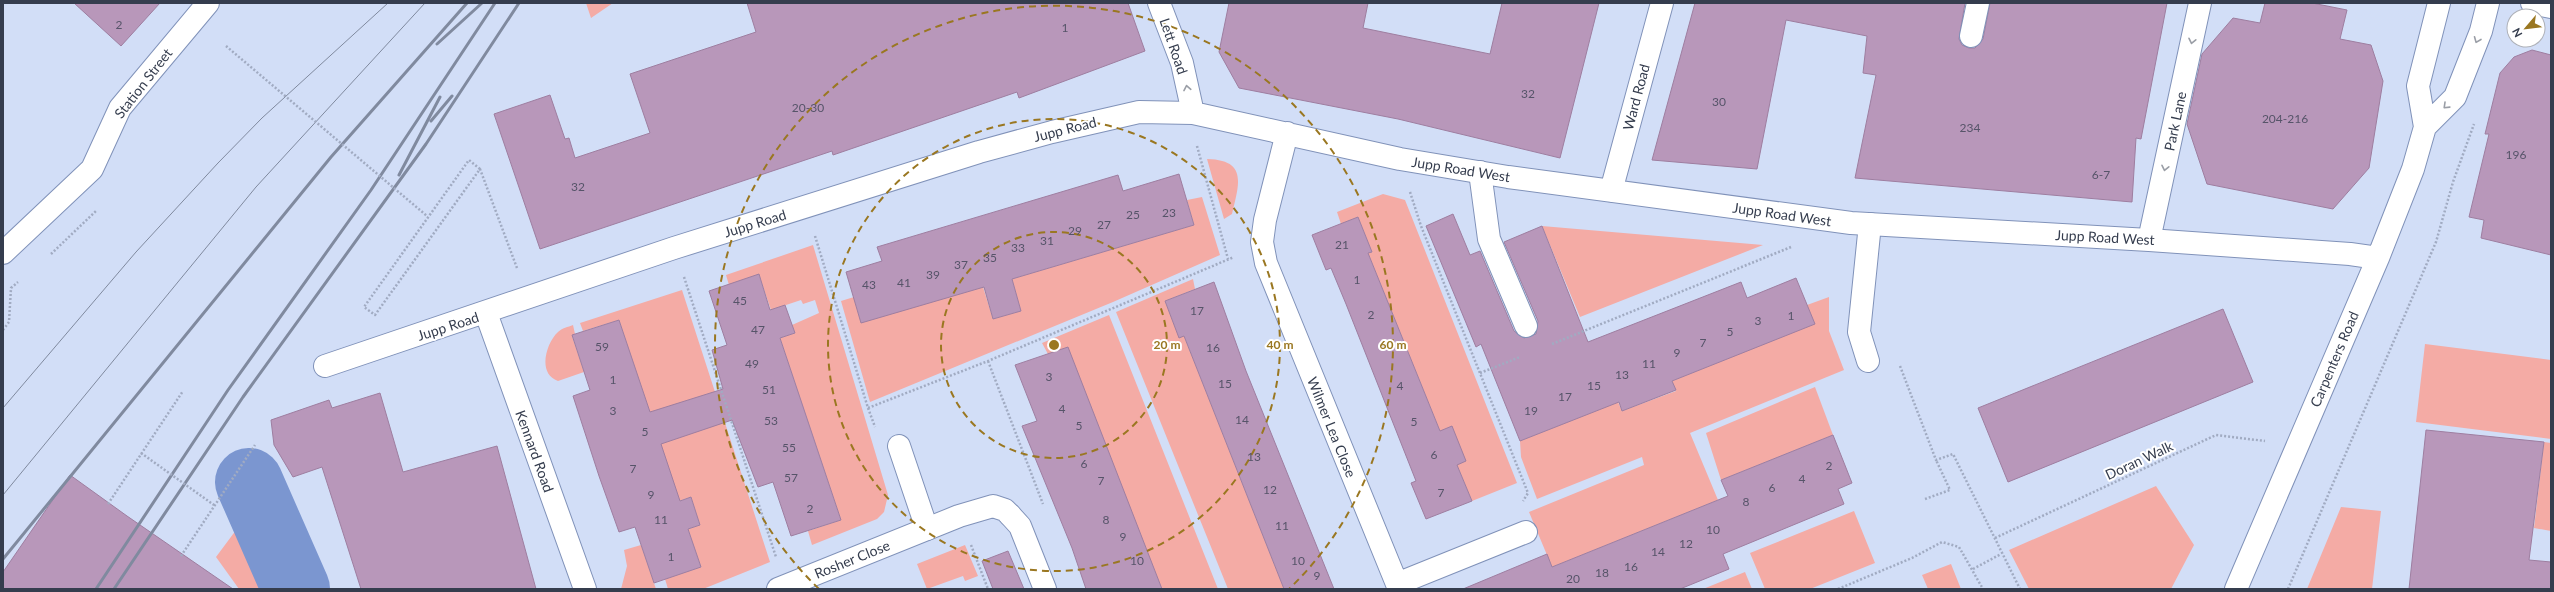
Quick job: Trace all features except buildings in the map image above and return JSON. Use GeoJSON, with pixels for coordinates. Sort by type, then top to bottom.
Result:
{"type":"FeatureCollection","features":[{"type":"Feature","properties":{"kind":"street","name":"Station Street"},"geometry":{"type":"LineString","coordinates":[[3,252],[92,169],[120,108],[208,3]]}},
{"type":"Feature","properties":{"kind":"street","name":"Lett Road"},"geometry":{"type":"LineString","coordinates":[[1159,3],[1182,63],[1190,113]]}},
{"type":"Feature","properties":{"kind":"street","name":"Ward Road"},"geometry":{"type":"LineString","coordinates":[[1611,191],[1662,3]]}},
{"type":"Feature","properties":{"kind":"street"},"geometry":{"type":"LineString","coordinates":[[1971,36],[1978,3]]}},
{"type":"Feature","properties":{"kind":"street","name":"Park Lane"},"geometry":{"type":"LineString","coordinates":[[2149,240],[2200,3]]}},
{"type":"Feature","properties":{"kind":"street","name":"Carpenters Road"},"geometry":{"type":"LineString","coordinates":[[2236,589],[2401,202],[2425,127],[2418,86],[2439,3]]}},
{"type":"Feature","properties":{"kind":"street","name":"Carpenters Road"},"geometry":{"type":"LineString","coordinates":[[2425,127],[2455,98],[2481,30],[2488,3]]}},
{"type":"Feature","properties":{"kind":"street"},"geometry":{"type":"LineString","coordinates":[[2532,3],[2551,7]]}},
{"type":"Feature","properties":{"kind":"street","name":"Jupp Road"},"geometry":{"type":"LineString","coordinates":[[325,366],[529,299],[674,248],[979,152],[1052,132],[1139,112],[1190,113]]}},
{"type":"Feature","properties":{"kind":"street","name":"Jupp Road West"},"geometry":{"type":"LineString","coordinates":[[1190,113],[1287,133],[1400,159],[1611,191],[1870,224],[2149,240],[2350,254],[2378,258]]}},
{"type":"Feature","properties":{"kind":"street","name":"Wilmer Lea Close"},"geometry":{"type":"LineString","coordinates":[[1287,133],[1262,242],[1266,263],[1398,587],[1526,532]]}},
{"type":"Feature","properties":{"kind":"street"},"geometry":{"type":"LineString","coordinates":[[1480,172],[1489,239],[1526,326]]}},
{"type":"Feature","properties":{"kind":"street"},"geometry":{"type":"LineString","coordinates":[[1868,361],[1859,332],[1870,224]]}},
{"type":"Feature","properties":{"kind":"street","name":"Kennard Road"},"geometry":{"type":"LineString","coordinates":[[486,313],[585,589]]}},
{"type":"Feature","properties":{"kind":"street"},"geometry":{"type":"LineString","coordinates":[[899,446],[927,529]]}},
{"type":"Feature","properties":{"kind":"street","name":"Rosher Close"},"geometry":{"type":"LineString","coordinates":[[782,588],[959,516],[993,506],[1005,510],[1020,526],[1045,589]]}},
{"type":"Feature","properties":{"kind":"path"},"geometry":{"type":"LineString","coordinates":[[226,46],[427,216]]}},
{"type":"Feature","properties":{"kind":"path"},"geometry":{"type":"LineString","coordinates":[[1190,113],[1228,260]]}},
{"type":"Feature","properties":{"kind":"path"},"geometry":{"type":"LineString","coordinates":[[2288,589],[2436,242],[2453,182],[2476,117]]}},
{"type":"Feature","properties":{"kind":"path"},"geometry":{"type":"LineString","coordinates":[[1400,159],[1421,226],[1528,493],[1521,508],[1526,532]]}},
{"type":"Feature","properties":{"kind":"path"},"geometry":{"type":"LineString","coordinates":[[480,169],[375,315],[364,307],[427,216],[469,160],[480,169],[529,299]]}},
{"type":"Feature","properties":{"kind":"path"},"geometry":{"type":"LineString","coordinates":[[806,207],[868,408],[988,361],[1228,260],[1262,242]]}},
{"type":"Feature","properties":{"kind":"path"},"geometry":{"type":"LineString","coordinates":[[1546,346],[1799,244]]}},
{"type":"Feature","properties":{"kind":"path"},"geometry":{"type":"LineString","coordinates":[[674,248],[782,588]]}},
{"type":"Feature","properties":{"kind":"path"},"geometry":{"type":"LineString","coordinates":[[1868,361],[1893,349],[1936,460],[1950,490],[1925,500]]}},
{"type":"Feature","properties":{"kind":"path"},"geometry":{"type":"LineString","coordinates":[[1480,373],[1524,355]]}},
{"type":"Feature","properties":{"kind":"path"},"geometry":{"type":"LineString","coordinates":[[988,361],[1046,510]]}},
{"type":"Feature","properties":{"kind":"path"},"geometry":{"type":"LineString","coordinates":[[108,504],[183,391]]}},
{"type":"Feature","properties":{"kind":"path","name":"Doran Walk"},"geometry":{"type":"LineString","coordinates":[[1995,538],[2216,435],[2298,445]]}},
{"type":"Feature","properties":{"kind":"path"},"geometry":{"type":"LineString","coordinates":[[181,556],[255,445]]}},
{"type":"Feature","properties":{"kind":"path"},"geometry":{"type":"LineString","coordinates":[[141,453],[214,505]]}},
{"type":"Feature","properties":{"kind":"path"},"geometry":{"type":"LineString","coordinates":[[1936,460],[1953,454],[1995,538],[2001,554],[2020,589]]}},
{"type":"Feature","properties":{"kind":"path"},"geometry":{"type":"LineString","coordinates":[[959,516],[988,589]]}},
{"type":"Feature","properties":{"kind":"path"},"geometry":{"type":"LineString","coordinates":[[1838,589],[1912,558],[1942,542],[1959,547],[1973,569],[1982,589]]}},
{"type":"Feature","properties":{"kind":"path"},"geometry":{"type":"LineString","coordinates":[[1973,569],[2001,554]]}},
{"type":"Feature","properties":{"kind":"shaded area"},"geometry":{"type":"Polygon","coordinates":[[[586,3],[613,3],[591,18],[586,3]]]}},
{"type":"Feature","properties":{"kind":"shaded area"},"geometry":{"type":"Polygon","coordinates":[[[1207,159],[1220,160],[1229,164],[1235,169],[1238,176],[1237,193],[1232,214],[1224,219],[1207,159]]]}},
{"type":"Feature","properties":{"kind":"shaded area"},"geometry":{"type":"Polygon","coordinates":[[[1383,194],[1405,200],[1517,483],[1472,501],[1457,465],[1440,431],[1368,253],[1372,252],[1358,217],[1341,224],[1337,212],[1383,194]]]}},
{"type":"Feature","properties":{"kind":"shaded area"},"geometry":{"type":"Polygon","coordinates":[[[1202,197],[1220,255],[1113,302],[870,402],[841,301],[854,297],[861,322],[983,287],[993,319],[1021,311],[1012,279],[1194,225],[1187,200],[1202,197]]]}},
{"type":"Feature","properties":{"kind":"shaded area"},"geometry":{"type":"Polygon","coordinates":[[[1542,226],[1763,245],[1580,317],[1542,226]]]}},
{"type":"Feature","properties":{"kind":"shaded area"},"geometry":{"type":"Polygon","coordinates":[[[813,245],[888,495],[884,512],[877,519],[812,545],[808,531],[841,520],[780,338],[795,333],[792,325],[819,313],[815,300],[803,304],[801,300],[771,310],[759,275],[729,285],[726,275],[813,245]]]}},
{"type":"Feature","properties":{"kind":"shaded area"},"geometry":{"type":"Polygon","coordinates":[[[1193,279],[1195,289],[1165,301],[1179,337],[1184,336],[1284,589],[1228,589],[1116,312],[1193,279]]]}},
{"type":"Feature","properties":{"kind":"shaded area"},"geometry":{"type":"Polygon","coordinates":[[[682,290],[770,562],[703,589],[668,589],[665,579],[701,567],[688,529],[700,525],[691,497],[679,501],[619,320],[583,331],[580,323],[682,290]]]}},
{"type":"Feature","properties":{"kind":"shaded area"},"geometry":{"type":"Polygon","coordinates":[[[1829,297],[1829,331],[1844,370],[1690,433],[1718,500],[1552,567],[1529,512],[1644,465],[1642,457],[1537,499],[1521,457],[1520,441],[1618,402],[1622,411],[1676,391],[1672,381],[1814,324],[1807,305],[1829,297]]]}},
{"type":"Feature","properties":{"kind":"shaded area"},"geometry":{"type":"Polygon","coordinates":[[[1109,315],[1218,589],[1162,589],[1125,496],[1042,343],[1109,315]]]}},
{"type":"Feature","properties":{"kind":"shaded area"},"geometry":{"type":"Polygon","coordinates":[[[573,325],[575,334],[572,336],[584,372],[558,381],[551,377],[547,372],[547,350],[558,332],[573,325]]]}},
{"type":"Feature","properties":{"kind":"shaded area"},"geometry":{"type":"Polygon","coordinates":[[[2425,344],[2551,360],[2551,439],[2416,422],[2425,344]]]}},
{"type":"Feature","properties":{"kind":"shaded area"},"geometry":{"type":"Polygon","coordinates":[[[1815,387],[1833,435],[1721,480],[1706,433],[1815,387]]]}},
{"type":"Feature","properties":{"kind":"shaded area"},"geometry":{"type":"Polygon","coordinates":[[[2544,442],[2551,443],[2551,531],[2534,528],[2544,442]]]}},
{"type":"Feature","properties":{"kind":"shaded area"},"geometry":{"type":"Polygon","coordinates":[[[258,453],[324,589],[239,589],[216,557],[248,514],[230,500],[258,453]]]}},
{"type":"Feature","properties":{"kind":"shaded area"},"geometry":{"type":"Polygon","coordinates":[[[2156,486],[2194,545],[2171,589],[2029,589],[2009,550],[2156,486]]]}},
{"type":"Feature","properties":{"kind":"shaded area"},"geometry":{"type":"Polygon","coordinates":[[[2341,507],[2381,511],[2372,589],[2307,589],[2341,507]]]}},
{"type":"Feature","properties":{"kind":"shaded area"},"geometry":{"type":"Polygon","coordinates":[[[1854,511],[1875,563],[1810,589],[1765,589],[1750,553],[1854,511]]]}},
{"type":"Feature","properties":{"kind":"shaded area"},"geometry":{"type":"Polygon","coordinates":[[[641,545],[656,589],[621,589],[627,566],[624,550],[641,545]]]}},
{"type":"Feature","properties":{"kind":"shaded area"},"geometry":{"type":"Polygon","coordinates":[[[965,545],[978,576],[965,581],[963,576],[927,589],[917,564],[965,545]]]}},
{"type":"Feature","properties":{"kind":"shaded area"},"geometry":{"type":"Polygon","coordinates":[[[1951,564],[1961,589],[1928,589],[1922,575],[1951,564]]]}},
{"type":"Feature","properties":{"kind":"shaded area"},"geometry":{"type":"Polygon","coordinates":[[[1745,572],[1752,589],[1703,589],[1745,572]]]}},
{"type":"Feature","properties":{"kind":"waterway"},"geometry":{"type":"LineString","coordinates":[[249,482],[296,589]]}},
{"type":"Feature","properties":{"kind":"tram line"},"geometry":{"type":"LineString","coordinates":[[3,408],[136,252],[218,163],[262,118],[388,3]]}},
{"type":"Feature","properties":{"kind":"tram line"},"geometry":{"type":"LineString","coordinates":[[3,495],[256,187],[425,3]]}},
{"type":"Feature","properties":{"kind":"railway"},"geometry":{"type":"LineString","coordinates":[[3,559],[331,157],[467,3]]}},
{"type":"Feature","properties":{"kind":"railway"},"geometry":{"type":"LineString","coordinates":[[437,44],[482,3]]}},
{"type":"Feature","properties":{"kind":"railway"},"geometry":{"type":"LineString","coordinates":[[96,589],[228,390],[371,190],[495,3]]}},
{"type":"Feature","properties":{"kind":"railway"},"geometry":{"type":"LineString","coordinates":[[114,589],[243,397],[426,144],[519,3]]}},
{"type":"Feature","properties":{"kind":"railway"},"geometry":{"type":"LineString","coordinates":[[431,121],[452,96]]}},
{"type":"Feature","properties":{"kind":"railway"},"geometry":{"type":"LineString","coordinates":[[399,175],[440,97]]}}]}
